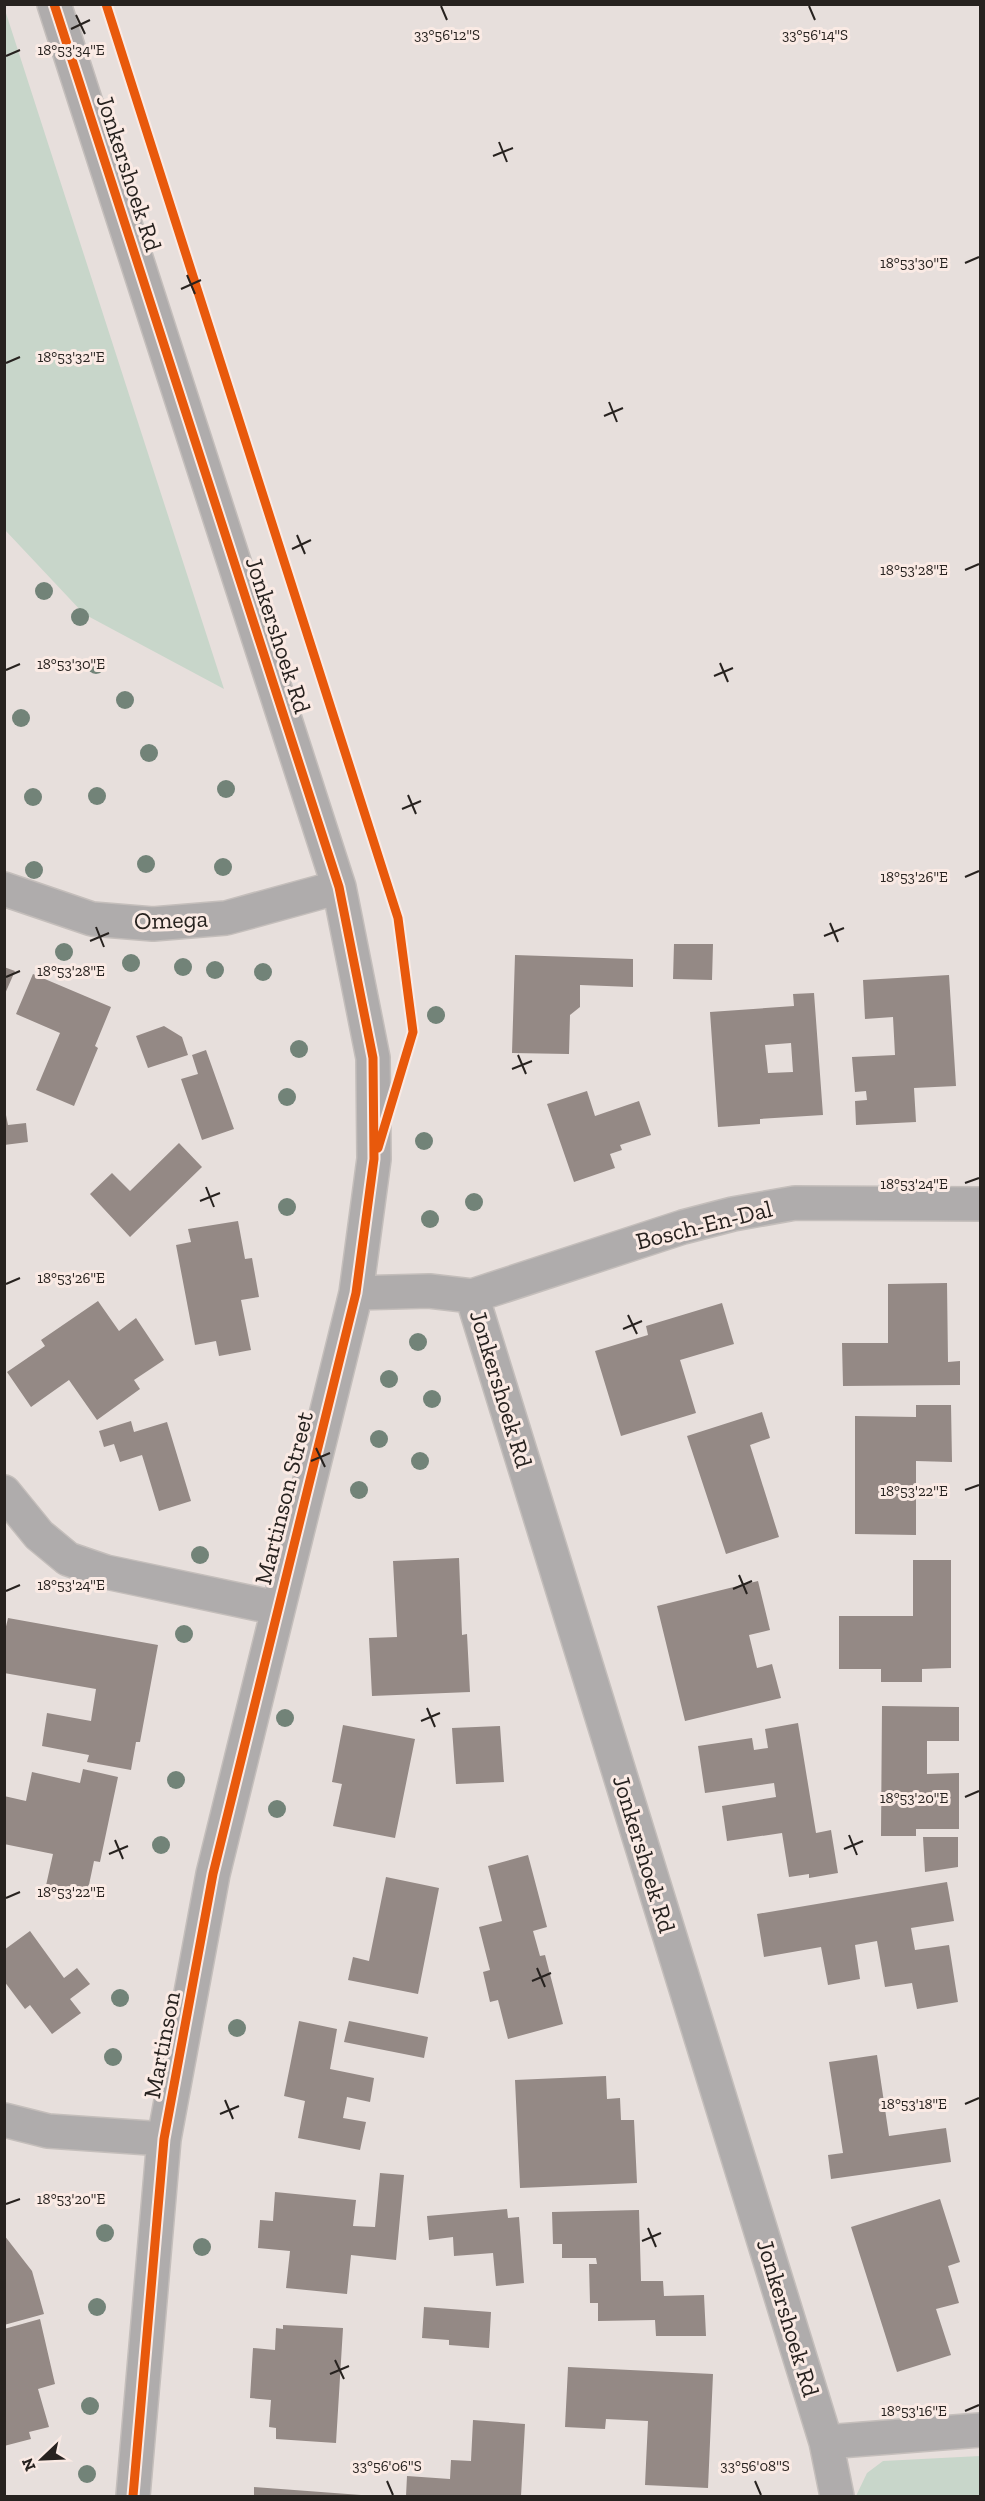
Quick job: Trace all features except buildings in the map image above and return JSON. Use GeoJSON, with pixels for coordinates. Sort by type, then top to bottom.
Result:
{"type":"FeatureCollection","features":[{"type":"Feature","properties":{"kind":"street","name":"Jonkershoek Rd"},"geometry":{"type":"LineString","coordinates":[[54,4],[339,887],[373,1058],[374,1159],[356,1293],[429,1291],[472,1296],[826,2442],[837,2496]]}},
{"type":"Feature","properties":{"kind":"street","name":"Omega"},"geometry":{"type":"LineString","coordinates":[[4,889],[92,919],[153,924],[226,918],[339,887]]}},
{"type":"Feature","properties":{"kind":"street","name":"Bosch-En-Dal"},"geometry":{"type":"LineString","coordinates":[[472,1296],[683,1227],[733,1214],[795,1203],[981,1204]]}},
{"type":"Feature","properties":{"kind":"street","name":"Martinson Street"},"geometry":{"type":"LineString","coordinates":[[277,1608],[356,1293]]}},
{"type":"Feature","properties":{"kind":"street"},"geometry":{"type":"LineString","coordinates":[[4,1492],[39,1535],[68,1559],[106,1572],[277,1608]]}},
{"type":"Feature","properties":{"kind":"street","name":"Martinson"},"geometry":{"type":"LineString","coordinates":[[133,2496],[164,2139],[213,1874],[277,1608]]}},
{"type":"Feature","properties":{"kind":"street"},"geometry":{"type":"LineString","coordinates":[[4,2120],[48,2131],[164,2139]]}},
{"type":"Feature","properties":{"kind":"street"},"geometry":{"type":"LineString","coordinates":[[826,2442],[981,2430]]}},
{"type":"Feature","properties":{"kind":"green space"},"geometry":{"type":"Polygon","coordinates":[[[5,10],[224,689],[84,614],[5,530],[5,10]]]}},
{"type":"Feature","properties":{"kind":"green space"},"geometry":{"type":"Polygon","coordinates":[[[980,2456],[980,2496],[856,2496],[867,2473],[883,2461],[980,2456]]]}},
{"type":"Feature","properties":{"kind":"cycle path"},"geometry":{"type":"LineString","coordinates":[[54,4],[339,887],[373,1058],[374,1159],[356,1293],[213,1874],[164,2139],[133,2496]]}},
{"type":"Feature","properties":{"kind":"cycle path"},"geometry":{"type":"LineString","coordinates":[[106,4],[398,918],[413,1032],[378,1148]]}}]}
